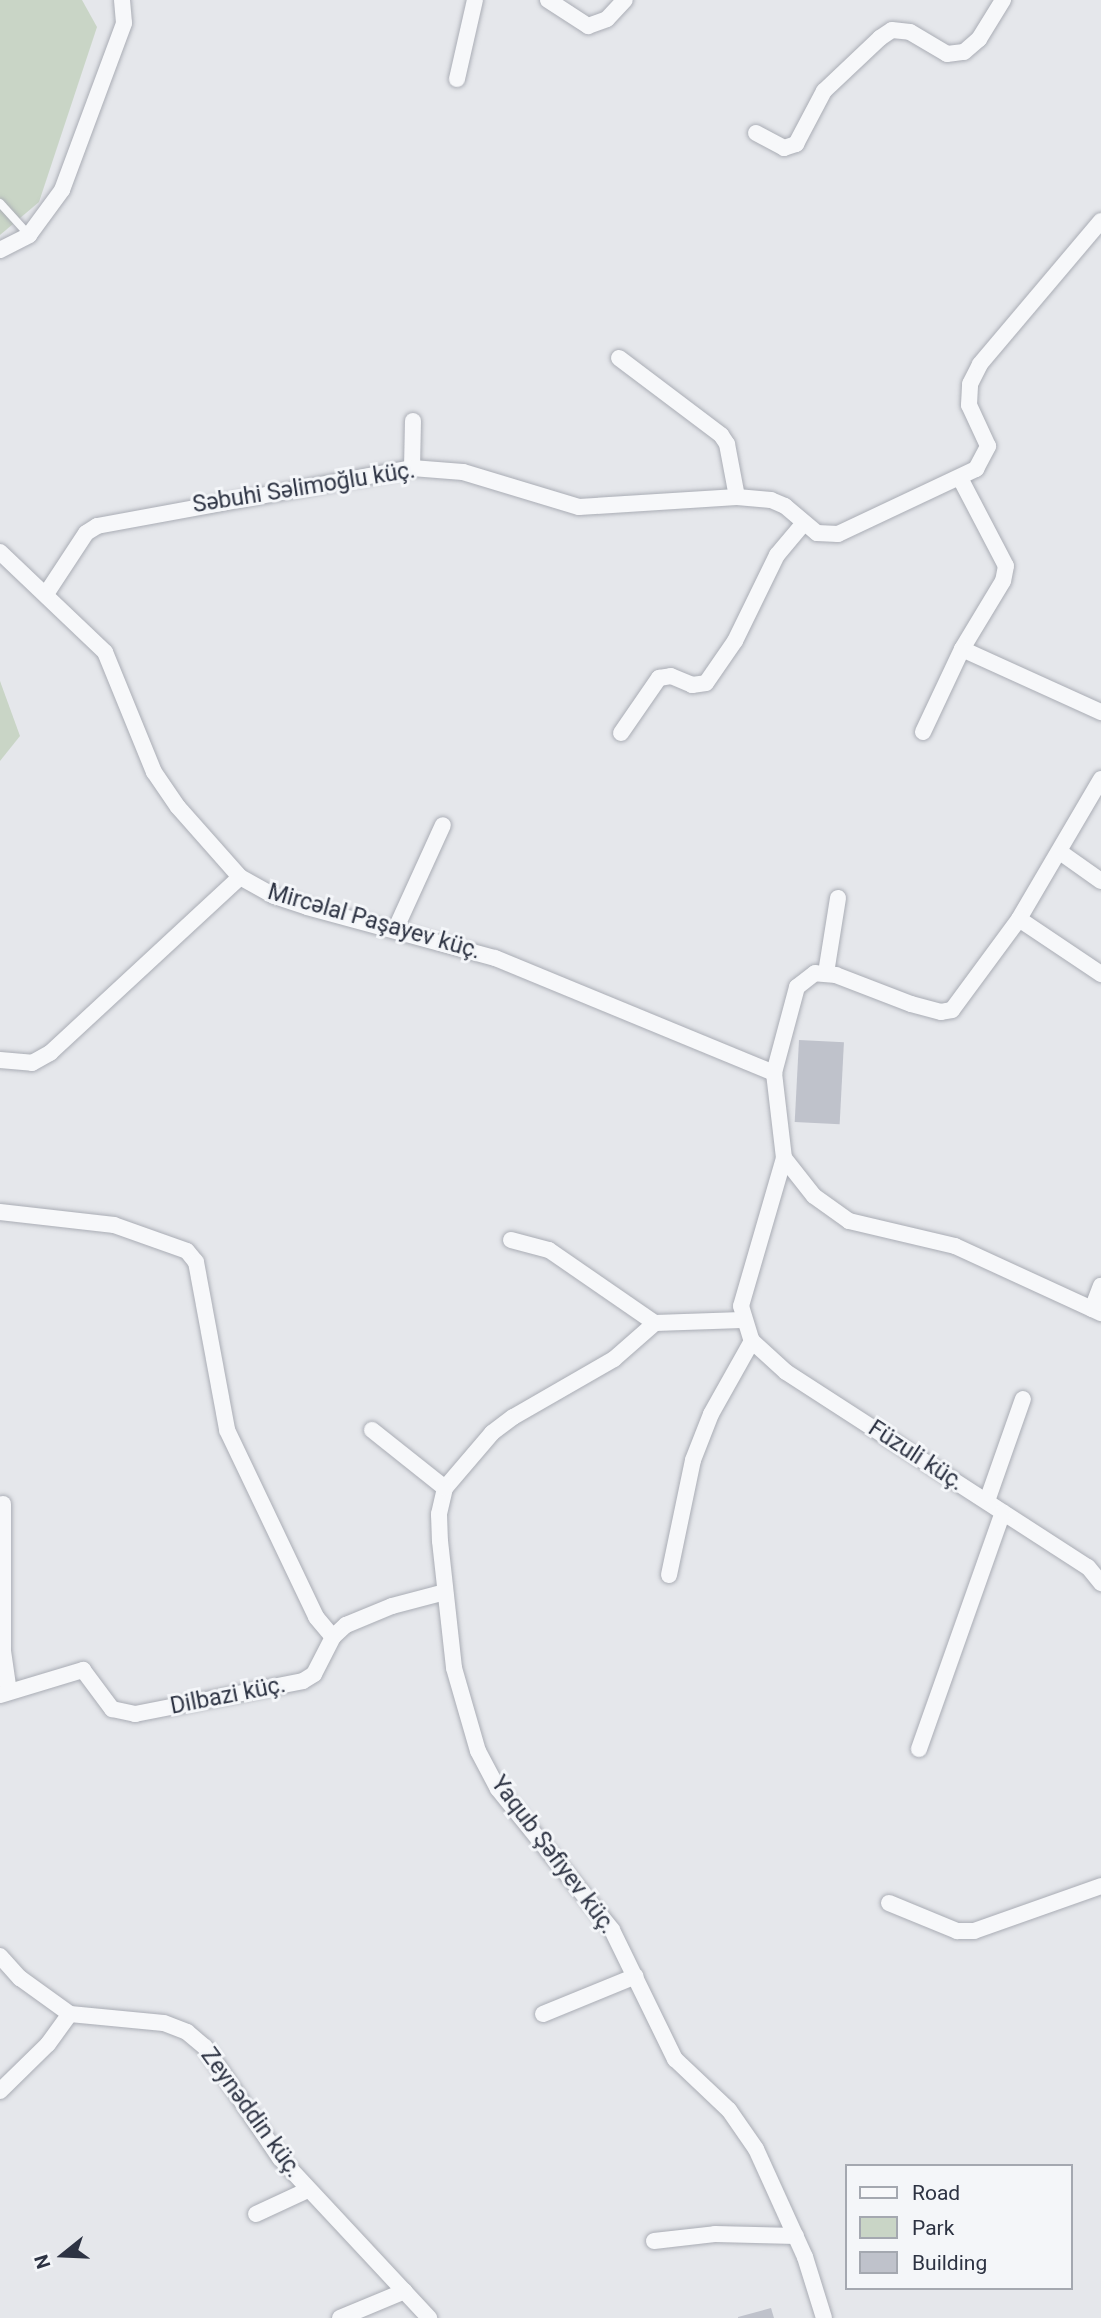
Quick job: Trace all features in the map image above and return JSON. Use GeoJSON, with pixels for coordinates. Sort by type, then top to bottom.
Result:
{"type":"FeatureCollection","features":[{"type":"Feature","properties":{"kind":"street"},"geometry":{"type":"LineString","coordinates":[[0,250],[29,235],[62,190],[124,23],[122,0]]}},
{"type":"Feature","properties":{"kind":"street"},"geometry":{"type":"LineString","coordinates":[[457,79],[475,0]]}},
{"type":"Feature","properties":{"kind":"street"},"geometry":{"type":"LineString","coordinates":[[548,0],[588,26],[607,19],[625,0]]}},
{"type":"Feature","properties":{"kind":"street"},"geometry":{"type":"LineString","coordinates":[[756,133],[784,148],[796,144],[824,91],[880,37],[892,30],[910,32],[947,54],[964,52],[979,39],[1003,0]]}},
{"type":"Feature","properties":{"kind":"street","name":"Səbuhi Səlimoğlu küç."},"geometry":{"type":"LineString","coordinates":[[46,594],[86,533],[97,526],[412,468],[463,472],[579,507],[737,497],[785,506],[803,524],[817,533],[838,534],[976,469],[988,446],[970,405],[970,384],[980,364],[1101,221]]}},
{"type":"Feature","properties":{"kind":"street"},"geometry":{"type":"LineString","coordinates":[[619,358],[721,435],[727,444],[737,497]]}},
{"type":"Feature","properties":{"kind":"street"},"geometry":{"type":"LineString","coordinates":[[412,468],[413,421]]}},
{"type":"Feature","properties":{"kind":"street"},"geometry":{"type":"LineString","coordinates":[[923,732],[962,649],[1003,581],[1006,566],[960,478]]}},
{"type":"Feature","properties":{"kind":"street"},"geometry":{"type":"LineString","coordinates":[[621,733],[659,678],[671,676],[692,685],[706,683],[735,641],[777,555],[803,524]]}},
{"type":"Feature","properties":{"kind":"street","name":"Mircəlal Paşayev küç."},"geometry":{"type":"LineString","coordinates":[[0,552],[105,652],[154,772],[178,807],[240,877],[274,896],[396,928],[495,958],[774,1073]]}},
{"type":"Feature","properties":{"kind":"street"},"geometry":{"type":"LineString","coordinates":[[962,649],[1101,712]]}},
{"type":"Feature","properties":{"kind":"street"},"geometry":{"type":"LineString","coordinates":[[511,1240],[548,1250],[655,1323],[742,1320],[743,1296],[784,1158],[774,1073],[797,987],[815,974],[826,973],[929,1010],[952,1010],[1019,919],[1101,779]]}},
{"type":"Feature","properties":{"kind":"street"},"geometry":{"type":"LineString","coordinates":[[396,928],[443,825]]}},
{"type":"Feature","properties":{"kind":"street"},"geometry":{"type":"LineString","coordinates":[[1060,852],[1101,881]]}},
{"type":"Feature","properties":{"kind":"street"},"geometry":{"type":"LineString","coordinates":[[0,1060],[32,1063],[50,1054],[240,877]]}},
{"type":"Feature","properties":{"kind":"street"},"geometry":{"type":"LineString","coordinates":[[826,973],[838,898]]}},
{"type":"Feature","properties":{"kind":"street"},"geometry":{"type":"LineString","coordinates":[[1019,919],[1101,974]]}},
{"type":"Feature","properties":{"kind":"street"},"geometry":{"type":"LineString","coordinates":[[784,1158],[814,1196],[849,1221],[955,1246],[1096,1311],[1101,1286]]}},
{"type":"Feature","properties":{"kind":"street"},"geometry":{"type":"LineString","coordinates":[[0,1212],[114,1225],[187,1251],[196,1262],[227,1430],[316,1617],[333,1637],[368,1615],[445,1591]]}},
{"type":"Feature","properties":{"kind":"street","name":"Füzuli küç."},"geometry":{"type":"LineString","coordinates":[[742,1320],[752,1341],[786,1372],[1088,1567],[1101,1583]]}},
{"type":"Feature","properties":{"kind":"street"},"geometry":{"type":"LineString","coordinates":[[372,1430],[445,1488],[492,1433],[614,1359],[655,1323]]}},
{"type":"Feature","properties":{"kind":"street"},"geometry":{"type":"LineString","coordinates":[[669,1575],[693,1460],[716,1404],[752,1341]]}},
{"type":"Feature","properties":{"kind":"street"},"geometry":{"type":"LineString","coordinates":[[987,1501],[1023,1399]]}},
{"type":"Feature","properties":{"kind":"street","name":"Yaqub Şəfiyev küç."},"geometry":{"type":"LineString","coordinates":[[445,1488],[439,1514],[454,1668],[478,1751],[498,1789],[612,1930],[675,2059],[729,2110],[756,2148],[796,2236],[824,2318]]}},
{"type":"Feature","properties":{"kind":"street"},"geometry":{"type":"LineString","coordinates":[[3,1504],[5,1693]]}},
{"type":"Feature","properties":{"kind":"street"},"geometry":{"type":"LineString","coordinates":[[919,1749],[1003,1512]]}},
{"type":"Feature","properties":{"kind":"street","name":"Dilbazi küç."},"geometry":{"type":"LineString","coordinates":[[5,1693],[83,1670],[112,1709],[135,1714],[303,1681],[314,1674],[333,1637]]}},
{"type":"Feature","properties":{"kind":"street"},"geometry":{"type":"LineString","coordinates":[[889,1903],[957,1931],[974,1931],[1101,1886]]}},
{"type":"Feature","properties":{"kind":"street"},"geometry":{"type":"LineString","coordinates":[[0,1956],[20,1978],[70,2014],[48,2044],[1,2088]]}},
{"type":"Feature","properties":{"kind":"street"},"geometry":{"type":"LineString","coordinates":[[543,2014],[636,1976]]}},
{"type":"Feature","properties":{"kind":"street","name":"Zeynəddin küç."},"geometry":{"type":"LineString","coordinates":[[70,2014],[164,2023],[187,2032],[205,2047],[255,2126],[308,2190],[429,2318]]}},
{"type":"Feature","properties":{"kind":"street"},"geometry":{"type":"LineString","coordinates":[[256,2214],[308,2190]]}},
{"type":"Feature","properties":{"kind":"street"},"geometry":{"type":"LineString","coordinates":[[654,2241],[715,2234],[796,2236]]}},
{"type":"Feature","properties":{"kind":"street"},"geometry":{"type":"LineString","coordinates":[[340,2318],[405,2291]]}},
{"type":"Feature","properties":{"kind":"lane"},"geometry":{"type":"LineString","coordinates":[[0,203],[29,235]]}},
{"type":"Feature","properties":{"kind":"green space"},"geometry":{"type":"Polygon","coordinates":[[[0,0],[82,0],[97,27],[39,202],[0,235],[0,0]]]}},
{"type":"Feature","properties":{"kind":"green space"},"geometry":{"type":"Polygon","coordinates":[[[0,681],[20,736],[0,761],[0,681]]]}},
{"type":"Feature","properties":{"kind":"building"},"geometry":{"type":"Polygon","coordinates":[[[799,1040],[844,1042],[840,1124],[795,1122],[799,1040]]]}},
{"type":"Feature","properties":{"kind":"building"},"geometry":{"type":"Polygon","coordinates":[[[771,2308],[774,2318],[738,2318],[738,2317],[771,2308]]]}}]}
